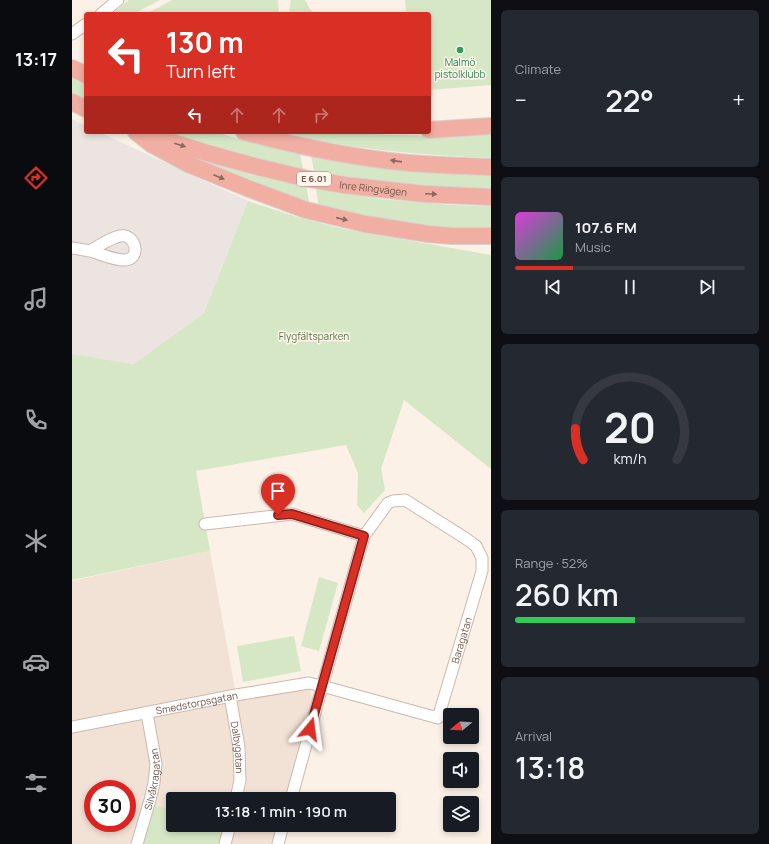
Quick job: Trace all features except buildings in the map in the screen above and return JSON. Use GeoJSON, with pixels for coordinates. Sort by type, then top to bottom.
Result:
{"type":"FeatureCollection","features":[{"type":"Feature","properties":{"kind":"highway"},"geometry":{"type":"LineString","coordinates":[[72,68],[84,74]]}},
{"type":"Feature","properties":{"kind":"highway"},"geometry":{"type":"LineString","coordinates":[[72,102],[84,108]]}},
{"type":"Feature","properties":{"kind":"highway"},"geometry":{"type":"LineString","coordinates":[[447,129],[484,120],[491,115]]}},
{"type":"Feature","properties":{"kind":"highway"},"geometry":{"type":"LineString","coordinates":[[431,130],[491,126]]}},
{"type":"Feature","properties":{"kind":"highway"},"geometry":{"type":"LineString","coordinates":[[138,134],[151,144],[188,164],[299,207],[365,224],[428,234],[452,236],[491,236]]}},
{"type":"Feature","properties":{"kind":"highway","name":"Inre Ringvägen"},"geometry":{"type":"LineString","coordinates":[[148,134],[227,159],[304,178],[424,194],[491,197]]}},
{"type":"Feature","properties":{"kind":"highway"},"geometry":{"type":"LineString","coordinates":[[252,134],[280,141],[365,157],[407,163],[491,167]]}},
{"type":"Feature","properties":{"kind":"highway"},"geometry":{"type":"LineString","coordinates":[[452,236],[491,244]]}},
{"type":"Feature","properties":{"kind":"street"},"geometry":{"type":"LineString","coordinates":[[103,12],[118,0]]}},
{"type":"Feature","properties":{"kind":"street"},"geometry":{"type":"LineString","coordinates":[[72,34],[84,25]]}},
{"type":"Feature","properties":{"kind":"street"},"geometry":{"type":"LineString","coordinates":[[72,248],[89,251]]}},
{"type":"Feature","properties":{"kind":"street","name":"Baragatan"},"geometry":{"type":"LineString","coordinates":[[322,686],[438,718],[482,571],[482,558],[476,546],[405,500],[388,502],[364,536]]}},
{"type":"Feature","properties":{"kind":"street"},"geometry":{"type":"LineString","coordinates":[[205,524],[292,514],[364,536],[293,792]]}},
{"type":"Feature","properties":{"kind":"street","name":"Smedstorpsgatan"},"geometry":{"type":"LineString","coordinates":[[72,727],[230,696],[309,683],[322,686]]}},
{"type":"Feature","properties":{"kind":"street","name":"Dalbygatan"},"geometry":{"type":"LineString","coordinates":[[230,696],[239,747],[240,780],[237,792]]}},
{"type":"Feature","properties":{"kind":"street","name":"Silvåkragatan"},"geometry":{"type":"LineString","coordinates":[[137,844],[153,788],[156,764],[147,713]]}},
{"type":"Feature","properties":{"kind":"street"},"geometry":{"type":"LineString","coordinates":[[225,844],[228,832]]}},
{"type":"Feature","properties":{"kind":"street"},"geometry":{"type":"LineString","coordinates":[[278,844],[281,832]]}},
{"type":"Feature","properties":{"kind":"shaded area"},"geometry":{"type":"Polygon","coordinates":[[[72,119],[84,125],[84,134],[103,134],[248,201],[204,313],[134,364],[72,354],[72,119]]]}},
{"type":"Feature","properties":{"kind":"shaded area"},"geometry":{"type":"Polygon","coordinates":[[[210,551],[236,695],[309,683],[313,702],[289,792],[166,792],[166,832],[278,832],[275,844],[72,844],[72,581],[210,551]]]}},
{"type":"Feature","properties":{"kind":"green space"},"geometry":{"type":"Polygon","coordinates":[[[129,0],[160,0],[137,12],[114,12],[129,0]]]}},
{"type":"Feature","properties":{"kind":"green space"},"geometry":{"type":"Polygon","coordinates":[[[172,0],[278,0],[279,12],[150,12],[172,0]]]}},
{"type":"Feature","properties":{"kind":"green space"},"geometry":{"type":"Polygon","coordinates":[[[291,0],[305,0],[313,12],[290,12],[291,0]]]}},
{"type":"Feature","properties":{"kind":"green space","name":"Malmö pistolklubb"},"geometry":{"type":"Polygon","coordinates":[[[405,0],[491,0],[491,85],[431,90],[431,12],[406,12],[405,0]]]}},
{"type":"Feature","properties":{"kind":"green space"},"geometry":{"type":"Polygon","coordinates":[[[72,78],[84,83],[84,101],[72,95],[72,78]]]}},
{"type":"Feature","properties":{"kind":"green space"},"geometry":{"type":"Polygon","coordinates":[[[491,132],[491,158],[384,150],[286,134],[441,136],[491,132]]]}},
{"type":"Feature","properties":{"kind":"green space"},"geometry":{"type":"Polygon","coordinates":[[[169,134],[222,134],[300,153],[303,170],[232,153],[169,134]]]}},
{"type":"Feature","properties":{"kind":"green space"},"geometry":{"type":"Polygon","coordinates":[[[178,153],[251,175],[306,186],[310,206],[178,153]]]}},
{"type":"Feature","properties":{"kind":"green space"},"geometry":{"type":"Polygon","coordinates":[[[311,154],[443,172],[491,175],[491,190],[448,189],[408,185],[314,172],[311,154]]]}},
{"type":"Feature","properties":{"kind":"green space"},"geometry":{"type":"Polygon","coordinates":[[[316,188],[381,199],[453,205],[491,206],[491,231],[439,229],[320,208],[316,188]]]}},
{"type":"Feature","properties":{"kind":"green space","name":"Flygfältsparken"},"geometry":{"type":"Polygon","coordinates":[[[248,201],[297,217],[344,229],[491,255],[491,469],[404,400],[381,469],[385,490],[364,513],[357,505],[358,473],[346,445],[196,471],[210,551],[72,580],[72,354],[134,364],[204,313],[248,201]]]}},
{"type":"Feature","properties":{"kind":"green space"},"geometry":{"type":"Polygon","coordinates":[[[319,577],[338,583],[319,651],[301,646],[319,577]]]}},
{"type":"Feature","properties":{"kind":"green space"},"geometry":{"type":"Polygon","coordinates":[[[294,636],[301,671],[243,682],[237,646],[294,636]]]}},
{"type":"Feature","properties":{"kind":"green space"},"geometry":{"type":"Polygon","coordinates":[[[154,805],[166,808],[166,832],[223,832],[220,844],[143,844],[154,805]]]}},
{"type":"Feature","properties":{"kind":"place","name":"Malmö pistolklubb"},"geometry":{"type":"Point","coordinates":[460,50]}},
{"type":"Feature","properties":{"kind":"route"},"geometry":{"type":"LineString","coordinates":[[278,515],[292,514],[364,536],[310,729]]}}]}
